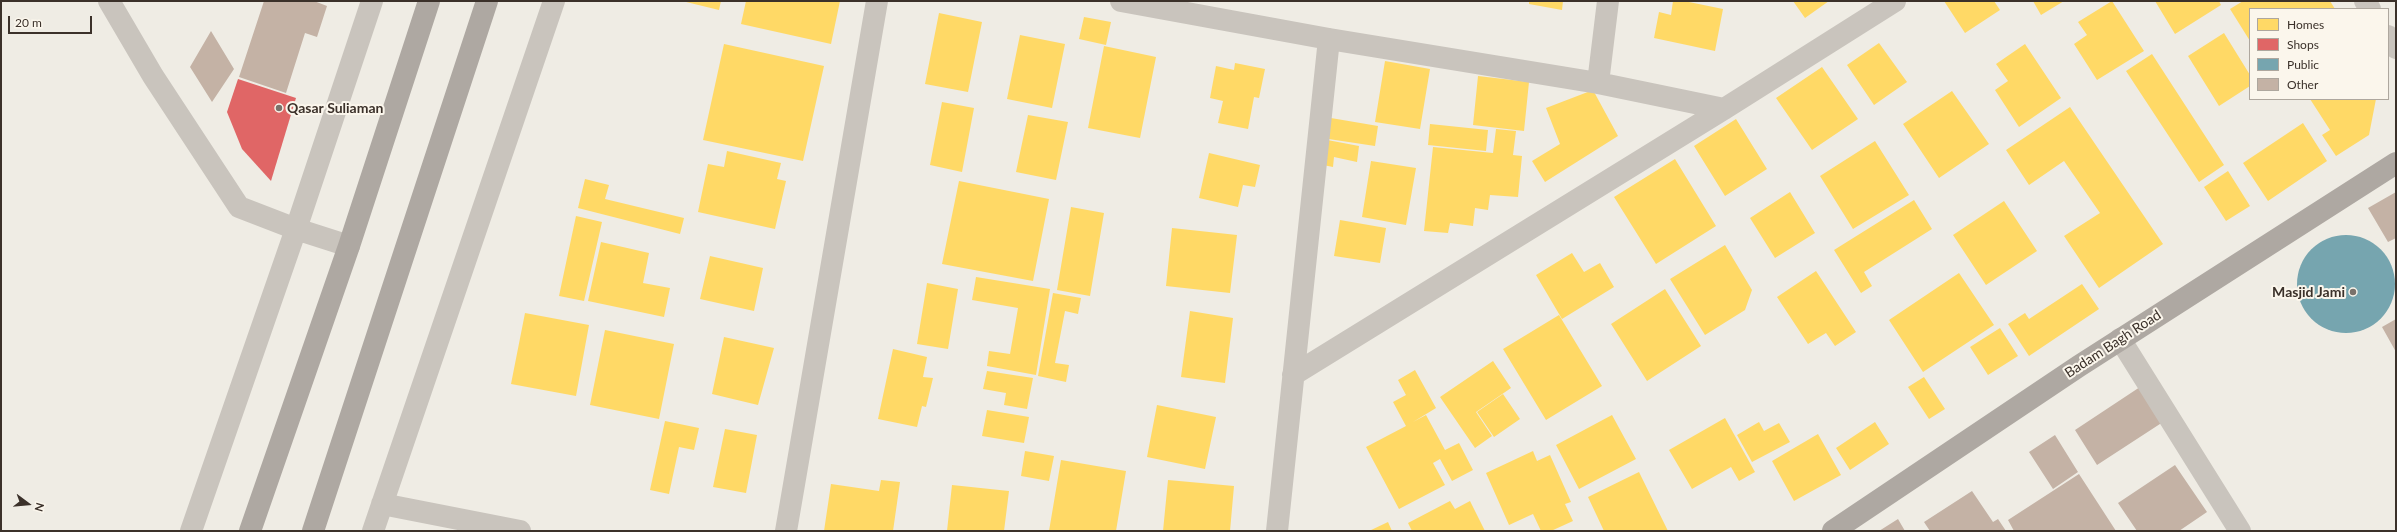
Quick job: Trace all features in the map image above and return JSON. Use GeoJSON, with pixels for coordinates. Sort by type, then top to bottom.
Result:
{"type":"FeatureCollection","features":[{"type":"Feature","properties":{"kind":"main road"},"geometry":{"type":"LineString","coordinates":[[250,531],[349,246],[429,1]]}},
{"type":"Feature","properties":{"kind":"main road"},"geometry":{"type":"LineString","coordinates":[[313,531],[487,1]]}},
{"type":"Feature","properties":{"kind":"main road","name":"Badam Bagh Road"},"geometry":{"type":"LineString","coordinates":[[1833,531],[2120,339],[2396,163]]}},
{"type":"Feature","properties":{"kind":"street"},"geometry":{"type":"LineString","coordinates":[[109,1],[154,76],[239,207],[296,229],[349,246]]}},
{"type":"Feature","properties":{"kind":"street"},"geometry":{"type":"LineString","coordinates":[[191,531],[296,229],[372,1]]}},
{"type":"Feature","properties":{"kind":"street"},"geometry":{"type":"LineString","coordinates":[[373,531],[554,1]]}},
{"type":"Feature","properties":{"kind":"street"},"geometry":{"type":"LineString","coordinates":[[786,531],[877,1]]}},
{"type":"Feature","properties":{"kind":"street"},"geometry":{"type":"LineString","coordinates":[[1121,1],[1329,39],[1598,83],[1724,109]]}},
{"type":"Feature","properties":{"kind":"street"},"geometry":{"type":"LineString","coordinates":[[1598,83],[1608,1]]}},
{"type":"Feature","properties":{"kind":"street"},"geometry":{"type":"LineString","coordinates":[[1293,375],[1724,109],[1895,1]]}},
{"type":"Feature","properties":{"kind":"street"},"geometry":{"type":"LineString","coordinates":[[2389,38],[2396,48]]}},
{"type":"Feature","properties":{"kind":"street"},"geometry":{"type":"LineString","coordinates":[[1277,531],[1329,39]]}},
{"type":"Feature","properties":{"kind":"street"},"geometry":{"type":"LineString","coordinates":[[2120,339],[2240,531]]}},
{"type":"Feature","properties":{"kind":"street"},"geometry":{"type":"LineString","coordinates":[[382,504],[507,530]]}},
{"type":"Feature","properties":{"kind":"building: Homes"},"geometry":{"type":"Polygon","coordinates":[[[682,1],[721,1],[719,10],[682,1]]]}},
{"type":"Feature","properties":{"kind":"building: Homes"},"geometry":{"type":"Polygon","coordinates":[[[746,1],[840,1],[831,44],[741,24],[746,1]]]}},
{"type":"Feature","properties":{"kind":"building: Homes"},"geometry":{"type":"Polygon","coordinates":[[[1529,1],[1563,1],[1562,10],[1529,4],[1529,1]]]}},
{"type":"Feature","properties":{"kind":"building: Homes"},"geometry":{"type":"Polygon","coordinates":[[[1673,1],[1684,1],[1723,9],[1715,51],[1654,38],[1659,12],[1671,15],[1673,1]]]}},
{"type":"Feature","properties":{"kind":"building: Homes"},"geometry":{"type":"Polygon","coordinates":[[[1793,1],[1829,1],[1805,18],[1793,1]]]}},
{"type":"Feature","properties":{"kind":"building: Homes"},"geometry":{"type":"Polygon","coordinates":[[[1944,1],[1994,1],[2000,10],[1965,33],[1944,1]]]}},
{"type":"Feature","properties":{"kind":"building: Homes"},"geometry":{"type":"Polygon","coordinates":[[[2033,1],[2064,1],[2041,15],[2033,1]]]}},
{"type":"Feature","properties":{"kind":"building: Homes"},"geometry":{"type":"Polygon","coordinates":[[[2112,1],[2144,51],[2097,80],[2074,44],[2087,35],[2078,22],[2112,1]]]}},
{"type":"Feature","properties":{"kind":"building: Homes"},"geometry":{"type":"Polygon","coordinates":[[[2155,1],[2219,1],[2221,5],[2175,34],[2155,1]]]}},
{"type":"Feature","properties":{"kind":"building: Homes"},"geometry":{"type":"Polygon","coordinates":[[[2243,1],[2330,1],[2334,8],[2249,8],[2249,39],[2230,9],[2243,1]]]}},
{"type":"Feature","properties":{"kind":"building: Homes"},"geometry":{"type":"Polygon","coordinates":[[[939,13],[982,22],[968,92],[925,84],[939,13]]]}},
{"type":"Feature","properties":{"kind":"building: Homes"},"geometry":{"type":"Polygon","coordinates":[[[1084,17],[1111,22],[1106,45],[1079,39],[1084,17]]]}},
{"type":"Feature","properties":{"kind":"building: Homes"},"geometry":{"type":"Polygon","coordinates":[[[2224,33],[2249,73],[2249,87],[2219,106],[2188,56],[2224,33]]]}},
{"type":"Feature","properties":{"kind":"building: Homes"},"geometry":{"type":"Polygon","coordinates":[[[1020,35],[1065,44],[1052,108],[1007,99],[1020,35]]]}},
{"type":"Feature","properties":{"kind":"building: Homes"},"geometry":{"type":"Polygon","coordinates":[[[1879,43],[1907,82],[1874,105],[1847,65],[1879,43]]]}},
{"type":"Feature","properties":{"kind":"building: Homes"},"geometry":{"type":"Polygon","coordinates":[[[724,44],[824,66],[803,161],[703,140],[724,44]]]}},
{"type":"Feature","properties":{"kind":"building: Homes"},"geometry":{"type":"Polygon","coordinates":[[[2025,44],[2061,98],[2019,127],[1995,90],[2008,81],[1996,64],[2025,44]]]}},
{"type":"Feature","properties":{"kind":"building: Homes"},"geometry":{"type":"Polygon","coordinates":[[[1104,46],[1156,57],[1140,138],[1088,128],[1104,46]]]}},
{"type":"Feature","properties":{"kind":"building: Homes"},"geometry":{"type":"Polygon","coordinates":[[[2152,54],[2224,165],[2199,182],[2126,71],[2152,54]]]}},
{"type":"Feature","properties":{"kind":"building: Homes"},"geometry":{"type":"Polygon","coordinates":[[[1385,61],[1430,69],[1420,129],[1375,122],[1385,61]]]}},
{"type":"Feature","properties":{"kind":"building: Homes"},"geometry":{"type":"Polygon","coordinates":[[[1235,63],[1265,69],[1259,98],[1254,97],[1248,129],[1218,123],[1223,101],[1210,98],[1216,66],[1234,70],[1235,63]]]}},
{"type":"Feature","properties":{"kind":"building: Homes"},"geometry":{"type":"Polygon","coordinates":[[[1822,67],[1858,119],[1812,150],[1776,98],[1822,67]]]}},
{"type":"Feature","properties":{"kind":"building: Homes"},"geometry":{"type":"Polygon","coordinates":[[[1478,76],[1529,82],[1524,131],[1473,125],[1478,76]]]}},
{"type":"Feature","properties":{"kind":"building: Homes"},"geometry":{"type":"Polygon","coordinates":[[[1593,90],[1618,136],[1545,182],[1532,161],[1560,144],[1546,108],[1593,90]]]}},
{"type":"Feature","properties":{"kind":"building: Homes"},"geometry":{"type":"Polygon","coordinates":[[[1952,91],[1989,144],[1939,178],[1903,124],[1952,91]]]}},
{"type":"Feature","properties":{"kind":"building: Homes"},"geometry":{"type":"Polygon","coordinates":[[[2311,100],[2376,100],[2369,135],[2336,156],[2322,135],[2330,130],[2311,100]]]}},
{"type":"Feature","properties":{"kind":"building: Homes"},"geometry":{"type":"Polygon","coordinates":[[[942,102],[974,108],[962,172],[930,165],[942,102]]]}},
{"type":"Feature","properties":{"kind":"building: Homes"},"geometry":{"type":"Polygon","coordinates":[[[2070,107],[2163,244],[2099,288],[2064,236],[2100,213],[2064,161],[2029,185],[2006,150],[2070,107]]]}},
{"type":"Feature","properties":{"kind":"building: Homes"},"geometry":{"type":"Polygon","coordinates":[[[1028,115],[1068,122],[1056,180],[1016,172],[1028,115]]]}},
{"type":"Feature","properties":{"kind":"building: Homes"},"geometry":{"type":"Polygon","coordinates":[[[1325,117],[1378,126],[1375,146],[1322,138],[1325,117]]]}},
{"type":"Feature","properties":{"kind":"building: Homes"},"geometry":{"type":"Polygon","coordinates":[[[1736,119],[1767,169],[1725,196],[1694,146],[1736,119]]]}},
{"type":"Feature","properties":{"kind":"building: Homes"},"geometry":{"type":"Polygon","coordinates":[[[2303,123],[2327,161],[2268,201],[2243,163],[2303,123]]]}},
{"type":"Feature","properties":{"kind":"building: Homes"},"geometry":{"type":"Polygon","coordinates":[[[1430,124],[1488,130],[1486,151],[1428,145],[1430,124]]]}},
{"type":"Feature","properties":{"kind":"building: Homes"},"geometry":{"type":"Polygon","coordinates":[[[1496,129],[1516,131],[1513,155],[1522,156],[1518,197],[1490,195],[1488,210],[1475,208],[1473,226],[1450,223],[1448,233],[1424,231],[1433,147],[1493,153],[1496,129]]]}},
{"type":"Feature","properties":{"kind":"building: Homes"},"geometry":{"type":"Polygon","coordinates":[[[1322,139],[1359,146],[1357,162],[1334,157],[1333,167],[1318,164],[1322,139]]]}},
{"type":"Feature","properties":{"kind":"building: Homes"},"geometry":{"type":"Polygon","coordinates":[[[1875,141],[1909,195],[1853,229],[1820,176],[1875,141]]]}},
{"type":"Feature","properties":{"kind":"building: Homes"},"geometry":{"type":"Polygon","coordinates":[[[727,151],[781,163],[777,179],[786,181],[775,229],[698,212],[708,164],[724,167],[727,151]]]}},
{"type":"Feature","properties":{"kind":"building: Homes"},"geometry":{"type":"Polygon","coordinates":[[[1209,153],[1260,165],[1255,187],[1243,185],[1238,207],[1199,198],[1209,153]]]}},
{"type":"Feature","properties":{"kind":"building: Homes"},"geometry":{"type":"Polygon","coordinates":[[[1675,159],[1716,226],[1656,264],[1614,197],[1675,159]]]}},
{"type":"Feature","properties":{"kind":"building: Homes"},"geometry":{"type":"Polygon","coordinates":[[[1371,161],[1416,168],[1406,225],[1362,217],[1371,161]]]}},
{"type":"Feature","properties":{"kind":"building: Homes"},"geometry":{"type":"Polygon","coordinates":[[[2228,171],[2250,206],[2226,221],[2204,187],[2228,171]]]}},
{"type":"Feature","properties":{"kind":"building: Homes"},"geometry":{"type":"Polygon","coordinates":[[[585,179],[609,185],[605,199],[684,218],[680,234],[578,208],[585,179]]]}},
{"type":"Feature","properties":{"kind":"building: Homes"},"geometry":{"type":"Polygon","coordinates":[[[959,181],[1049,199],[1033,281],[942,264],[959,181]]]}},
{"type":"Feature","properties":{"kind":"building: Homes"},"geometry":{"type":"Polygon","coordinates":[[[1790,192],[1815,233],[1775,258],[1750,218],[1790,192]]]}},
{"type":"Feature","properties":{"kind":"building: Homes"},"geometry":{"type":"Polygon","coordinates":[[[1914,200],[1932,229],[1864,272],[1872,286],[1861,293],[1834,250],[1914,200]]]}},
{"type":"Feature","properties":{"kind":"building: Homes"},"geometry":{"type":"Polygon","coordinates":[[[2004,201],[2037,251],[1986,285],[1953,235],[2004,201]]]}},
{"type":"Feature","properties":{"kind":"building: Homes"},"geometry":{"type":"Polygon","coordinates":[[[1071,207],[1104,213],[1090,296],[1057,290],[1071,207]]]}},
{"type":"Feature","properties":{"kind":"building: Homes"},"geometry":{"type":"Polygon","coordinates":[[[576,216],[602,222],[584,301],[559,296],[576,216]]]}},
{"type":"Feature","properties":{"kind":"building: Homes"},"geometry":{"type":"Polygon","coordinates":[[[1340,220],[1386,228],[1380,263],[1334,256],[1340,220]]]}},
{"type":"Feature","properties":{"kind":"building: Homes"},"geometry":{"type":"Polygon","coordinates":[[[1172,228],[1237,235],[1230,293],[1166,286],[1172,228]]]}},
{"type":"Feature","properties":{"kind":"building: Homes"},"geometry":{"type":"Polygon","coordinates":[[[601,242],[649,253],[643,283],[670,288],[664,317],[588,301],[601,242]]]}},
{"type":"Feature","properties":{"kind":"building: Homes"},"geometry":{"type":"Polygon","coordinates":[[[1725,245],[1752,290],[1745,310],[1705,335],[1670,279],[1725,245]]]}},
{"type":"Feature","properties":{"kind":"building: Homes"},"geometry":{"type":"Polygon","coordinates":[[[1572,253],[1584,272],[1600,263],[1614,287],[1562,319],[1536,275],[1572,253]]]}},
{"type":"Feature","properties":{"kind":"building: Homes"},"geometry":{"type":"Polygon","coordinates":[[[710,256],[763,268],[754,311],[700,299],[710,256]]]}},
{"type":"Feature","properties":{"kind":"building: Homes"},"geometry":{"type":"Polygon","coordinates":[[[1816,271],[1856,332],[1835,346],[1826,333],[1808,344],[1777,297],[1816,271]]]}},
{"type":"Feature","properties":{"kind":"building: Homes"},"geometry":{"type":"Polygon","coordinates":[[[1959,273],[1994,325],[1923,372],[1889,320],[1959,273]]]}},
{"type":"Feature","properties":{"kind":"building: Homes"},"geometry":{"type":"Polygon","coordinates":[[[976,277],[1050,289],[1036,375],[987,366],[989,351],[1010,354],[1018,308],[972,300],[976,277]]]}},
{"type":"Feature","properties":{"kind":"building: Homes"},"geometry":{"type":"Polygon","coordinates":[[[927,283],[958,289],[948,349],[917,344],[927,283]]]}},
{"type":"Feature","properties":{"kind":"building: Homes"},"geometry":{"type":"Polygon","coordinates":[[[2082,284],[2099,309],[2029,356],[2008,324],[2025,313],[2029,319],[2082,284]]]}},
{"type":"Feature","properties":{"kind":"building: Homes"},"geometry":{"type":"Polygon","coordinates":[[[1665,289],[1701,346],[1647,381],[1611,324],[1665,289]]]}},
{"type":"Feature","properties":{"kind":"building: Homes"},"geometry":{"type":"Polygon","coordinates":[[[1053,293],[1081,298],[1078,314],[1065,311],[1055,363],[1069,365],[1066,382],[1038,376],[1053,293]]]}},
{"type":"Feature","properties":{"kind":"building: Homes"},"geometry":{"type":"Polygon","coordinates":[[[1190,311],[1233,318],[1225,383],[1181,377],[1190,311]]]}},
{"type":"Feature","properties":{"kind":"building: Homes"},"geometry":{"type":"Polygon","coordinates":[[[525,313],[589,325],[576,396],[511,384],[525,313]]]}},
{"type":"Feature","properties":{"kind":"building: Homes"},"geometry":{"type":"Polygon","coordinates":[[[1559,315],[1602,386],[1546,420],[1503,349],[1559,315]]]}},
{"type":"Feature","properties":{"kind":"building: Homes"},"geometry":{"type":"Polygon","coordinates":[[[2000,328],[2018,356],[1988,375],[1970,347],[2000,328]]]}},
{"type":"Feature","properties":{"kind":"building: Homes"},"geometry":{"type":"Polygon","coordinates":[[[605,330],[674,344],[659,419],[590,405],[605,330]]]}},
{"type":"Feature","properties":{"kind":"building: Homes"},"geometry":{"type":"Polygon","coordinates":[[[724,337],[774,348],[758,405],[712,394],[724,337]]]}},
{"type":"Feature","properties":{"kind":"building: Homes"},"geometry":{"type":"Polygon","coordinates":[[[893,349],[927,357],[923,377],[933,378],[926,407],[922,406],[917,427],[878,419],[893,349]]]}},
{"type":"Feature","properties":{"kind":"building: Homes"},"geometry":{"type":"Polygon","coordinates":[[[1493,361],[1511,388],[1476,412],[1492,436],[1475,448],[1440,397],[1493,361]]]}},
{"type":"Feature","properties":{"kind":"building: Homes"},"geometry":{"type":"Polygon","coordinates":[[[1415,370],[1436,408],[1413,422],[1426,415],[1445,450],[1459,443],[1473,470],[1452,481],[1440,459],[1433,463],[1445,485],[1399,509],[1366,447],[1406,426],[1393,402],[1406,395],[1398,380],[1415,370]]]}},
{"type":"Feature","properties":{"kind":"building: Homes"},"geometry":{"type":"Polygon","coordinates":[[[987,371],[1033,378],[1027,409],[1004,405],[1006,393],[983,389],[987,371]]]}},
{"type":"Feature","properties":{"kind":"building: Homes"},"geometry":{"type":"Polygon","coordinates":[[[1924,377],[1945,409],[1929,419],[1908,387],[1924,377]]]}},
{"type":"Feature","properties":{"kind":"building: Homes"},"geometry":{"type":"Polygon","coordinates":[[[1503,394],[1520,419],[1494,437],[1477,412],[1503,394]]]}},
{"type":"Feature","properties":{"kind":"building: Homes"},"geometry":{"type":"Polygon","coordinates":[[[1157,405],[1216,417],[1205,469],[1147,457],[1157,405]]]}},
{"type":"Feature","properties":{"kind":"building: Homes"},"geometry":{"type":"Polygon","coordinates":[[[987,410],[1029,417],[1024,443],[982,436],[987,410]]]}},
{"type":"Feature","properties":{"kind":"building: Homes"},"geometry":{"type":"Polygon","coordinates":[[[1612,415],[1636,459],[1579,489],[1556,445],[1612,415]]]}},
{"type":"Feature","properties":{"kind":"building: Homes"},"geometry":{"type":"Polygon","coordinates":[[[1725,418],[1755,472],[1739,481],[1731,467],[1692,489],[1669,450],[1725,418]]]}},
{"type":"Feature","properties":{"kind":"building: Homes"},"geometry":{"type":"Polygon","coordinates":[[[665,421],[699,428],[694,450],[679,447],[669,494],[650,490],[665,421]]]}},
{"type":"Feature","properties":{"kind":"building: Homes"},"geometry":{"type":"Polygon","coordinates":[[[1759,422],[1764,431],[1779,423],[1790,442],[1752,462],[1737,435],[1759,422]]]}},
{"type":"Feature","properties":{"kind":"building: Homes"},"geometry":{"type":"Polygon","coordinates":[[[1875,422],[1889,444],[1850,470],[1836,448],[1875,422]]]}},
{"type":"Feature","properties":{"kind":"building: Homes"},"geometry":{"type":"Polygon","coordinates":[[[725,429],[757,435],[746,493],[713,487],[725,429]]]}},
{"type":"Feature","properties":{"kind":"building: Homes"},"geometry":{"type":"Polygon","coordinates":[[[1818,434],[1841,475],[1794,501],[1772,461],[1818,434]]]}},
{"type":"Feature","properties":{"kind":"building: Homes"},"geometry":{"type":"Polygon","coordinates":[[[1025,451],[1054,456],[1049,481],[1021,476],[1025,451]]]}},
{"type":"Feature","properties":{"kind":"building: Homes"},"geometry":{"type":"Polygon","coordinates":[[[1533,451],[1537,461],[1550,455],[1571,502],[1565,504],[1573,521],[1551,531],[1541,531],[1533,514],[1509,525],[1486,473],[1533,451]]]}},
{"type":"Feature","properties":{"kind":"building: Homes"},"geometry":{"type":"Polygon","coordinates":[[[1061,460],[1126,471],[1116,531],[1049,531],[1061,460]]]}},
{"type":"Feature","properties":{"kind":"building: Homes"},"geometry":{"type":"Polygon","coordinates":[[[1639,472],[1668,531],[1604,531],[1588,497],[1639,472]]]}},
{"type":"Feature","properties":{"kind":"building: Homes"},"geometry":{"type":"Polygon","coordinates":[[[881,480],[900,482],[893,531],[824,531],[831,484],[879,491],[881,480]]]}},
{"type":"Feature","properties":{"kind":"building: Homes"},"geometry":{"type":"Polygon","coordinates":[[[1168,480],[1234,486],[1230,531],[1163,531],[1168,480]]]}},
{"type":"Feature","properties":{"kind":"building: Homes"},"geometry":{"type":"Polygon","coordinates":[[[952,485],[1009,491],[1004,531],[947,531],[952,485]]]}},
{"type":"Feature","properties":{"kind":"building: Homes"},"geometry":{"type":"Polygon","coordinates":[[[1450,501],[1455,509],[1470,501],[1485,531],[1412,531],[1408,523],[1450,501]]]}},
{"type":"Feature","properties":{"kind":"building: Homes"},"geometry":{"type":"Polygon","coordinates":[[[1388,522],[1392,531],[1369,531],[1388,522]]]}},
{"type":"Feature","properties":{"kind":"building: Shops"},"geometry":{"type":"Polygon","coordinates":[[[238,79],[296,98],[271,181],[242,149],[227,112],[238,79]]]}},
{"type":"Feature","properties":{"kind":"building: Public"},"geometry":{"type":"Polygon","coordinates":[[[2346,235],[2365,239],[2380,250],[2391,265],[2395,284],[2391,303],[2380,318],[2365,329],[2346,333],[2327,329],[2312,318],[2301,303],[2297,284],[2301,265],[2312,250],[2327,239],[2346,235]]]}},
{"type":"Feature","properties":{"kind":"building: Other"},"geometry":{"type":"Polygon","coordinates":[[[264,1],[314,1],[327,6],[317,37],[305,33],[286,93],[239,77],[264,1]]]}},
{"type":"Feature","properties":{"kind":"building: Other"},"geometry":{"type":"Polygon","coordinates":[[[211,31],[234,69],[212,102],[190,67],[211,31]]]}},
{"type":"Feature","properties":{"kind":"building: Other"},"geometry":{"type":"Polygon","coordinates":[[[2396,192],[2396,238],[2388,242],[2368,208],[2396,192]]]}},
{"type":"Feature","properties":{"kind":"building: Other"},"geometry":{"type":"Polygon","coordinates":[[[2396,319],[2396,352],[2382,327],[2396,319]]]}},
{"type":"Feature","properties":{"kind":"building: Other"},"geometry":{"type":"Polygon","coordinates":[[[2140,387],[2163,422],[2097,465],[2075,430],[2140,387]]]}},
{"type":"Feature","properties":{"kind":"building: Other"},"geometry":{"type":"Polygon","coordinates":[[[2055,435],[2078,472],[2053,489],[2029,452],[2055,435]]]}},
{"type":"Feature","properties":{"kind":"building: Other"},"geometry":{"type":"Polygon","coordinates":[[[2175,465],[2207,512],[2179,531],[2137,531],[2118,503],[2175,465]]]}},
{"type":"Feature","properties":{"kind":"building: Other"},"geometry":{"type":"Polygon","coordinates":[[[2079,474],[2116,531],[2014,531],[2008,520],[2079,474]]]}},
{"type":"Feature","properties":{"kind":"building: Other"},"geometry":{"type":"Polygon","coordinates":[[[1972,491],[1993,522],[1998,519],[2006,531],[1930,531],[1924,522],[1972,491]]]}},
{"type":"Feature","properties":{"kind":"building: Other"},"geometry":{"type":"Polygon","coordinates":[[[1898,519],[1905,531],[1879,531],[1898,519]]]}},
{"type":"Feature","properties":{"kind":"place","name":"Qasar Suliaman"},"geometry":{"type":"Point","coordinates":[279,108]}},
{"type":"Feature","properties":{"kind":"place","name":"Masjid Jami"},"geometry":{"type":"Point","coordinates":[2353,292]}}]}
